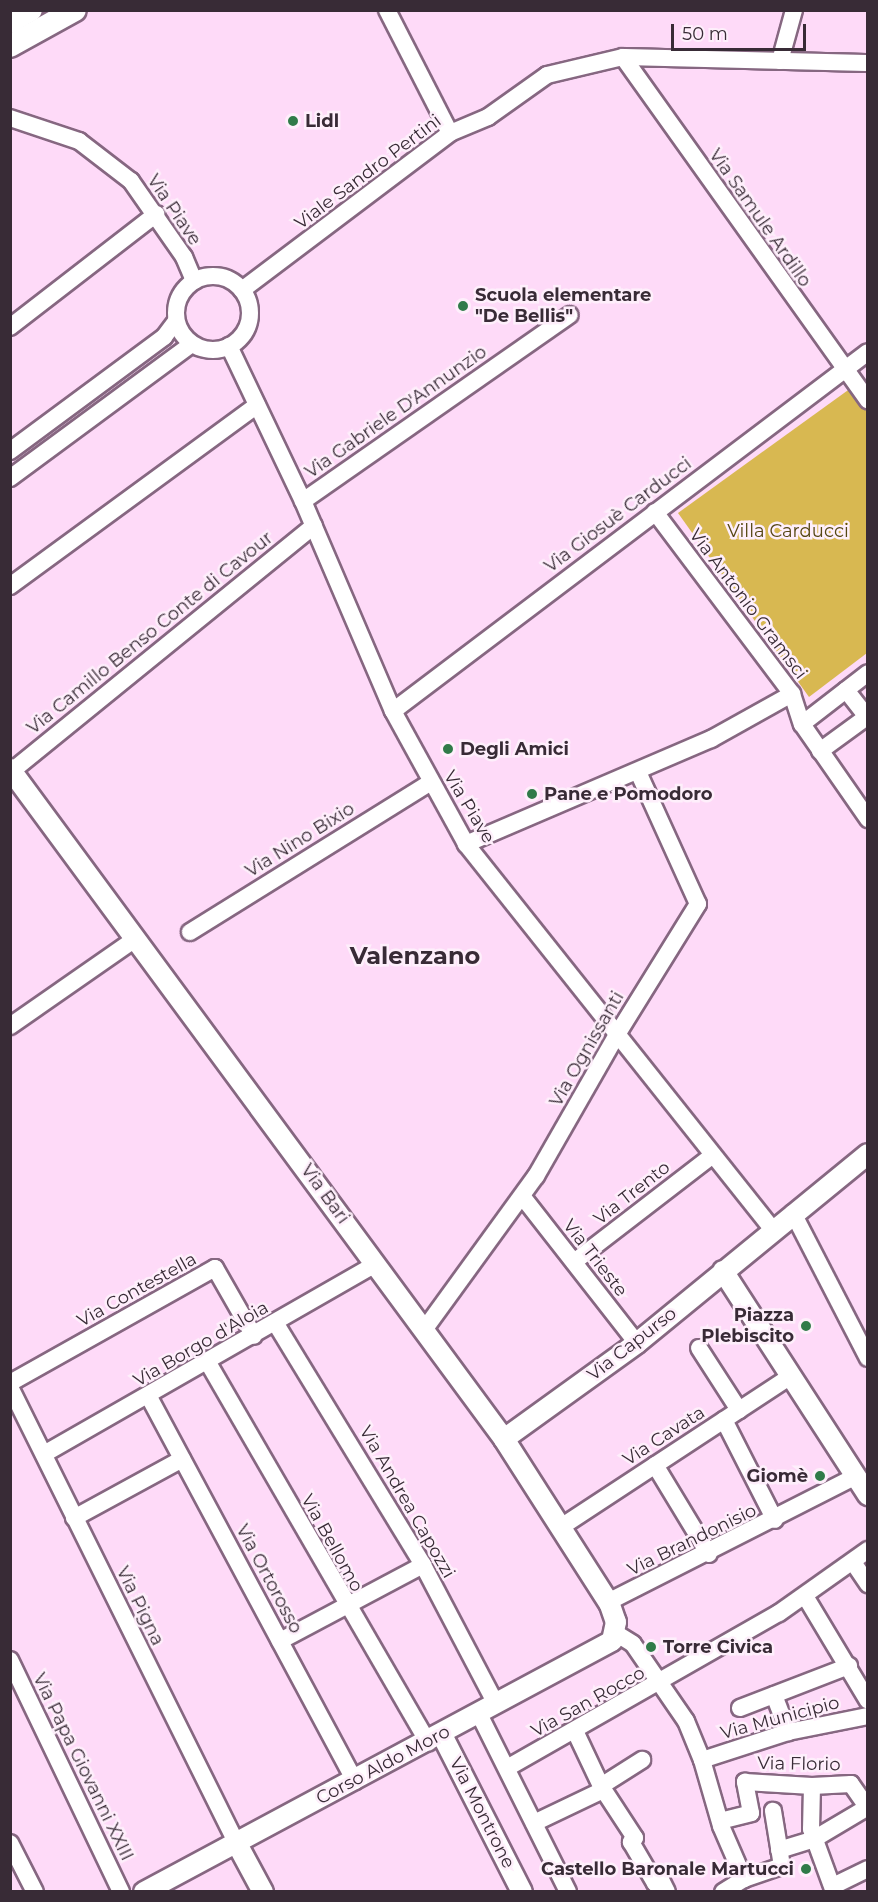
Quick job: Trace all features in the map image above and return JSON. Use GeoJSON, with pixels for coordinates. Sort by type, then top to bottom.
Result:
{"type":"FeatureCollection","features":[{"type":"Feature","properties":{"kind":"main road"},"geometry":{"type":"LineString","coordinates":[[10,22],[31,10]]}},
{"type":"Feature","properties":{"kind":"main road"},"geometry":{"type":"LineString","coordinates":[[10,46],[75,10]]}},
{"type":"Feature","properties":{"kind":"street"},"geometry":{"type":"LineString","coordinates":[[387,10],[450,132]]}},
{"type":"Feature","properties":{"kind":"street"},"geometry":{"type":"LineString","coordinates":[[780,61],[794,10]]}},
{"type":"Feature","properties":{"kind":"street","name":"Viale Sandro Pertini"},"geometry":{"type":"LineString","coordinates":[[242,290],[450,132],[488,117],[548,75],[623,57],[867,63]]}},
{"type":"Feature","properties":{"kind":"street","name":"Via Samule Ardillo"},"geometry":{"type":"LineString","coordinates":[[623,57],[843,370],[867,400]]}},
{"type":"Feature","properties":{"kind":"street","name":"Via Piave"},"geometry":{"type":"LineString","coordinates":[[14,115],[79,141],[131,181],[156,214],[194,280]]}},
{"type":"Feature","properties":{"kind":"street"},"geometry":{"type":"LineString","coordinates":[[10,327],[156,214]]}},
{"type":"Feature","properties":{"kind":"street"},"geometry":{"type":"LineString","coordinates":[[10,451],[164,337],[176,321],[178,298],[194,280],[215,276],[242,290],[250,310],[249,321],[238,340],[229,346],[210,349],[192,344],[176,321]]}},
{"type":"Feature","properties":{"kind":"street","name":"Via Gabriele D'Annunzio"},"geometry":{"type":"LineString","coordinates":[[303,501],[570,315]]}},
{"type":"Feature","properties":{"kind":"street"},"geometry":{"type":"LineString","coordinates":[[10,478],[192,344]]}},
{"type":"Feature","properties":{"kind":"street","name":"Via Piave"},"geometry":{"type":"LineString","coordinates":[[229,346],[303,501],[393,711],[466,844],[772,1229]]}},
{"type":"Feature","properties":{"kind":"street","name":"Via Giosuè Carducci"},"geometry":{"type":"LineString","coordinates":[[393,711],[867,352]]}},
{"type":"Feature","properties":{"kind":"street"},"geometry":{"type":"LineString","coordinates":[[10,586],[257,405]]}},
{"type":"Feature","properties":{"kind":"street","name":"Via Antonio Gramsci"},"geometry":{"type":"LineString","coordinates":[[655,512],[792,694],[802,724],[867,819]]}},
{"type":"Feature","properties":{"kind":"street","name":"Via Camillo Benso Conte di Cavour"},"geometry":{"type":"LineString","coordinates":[[11,770],[314,526]]}},
{"type":"Feature","properties":{"kind":"street"},"geometry":{"type":"LineString","coordinates":[[802,724],[867,674]]}},
{"type":"Feature","properties":{"kind":"street"},"geometry":{"type":"LineString","coordinates":[[820,751],[867,716],[846,690]]}},
{"type":"Feature","properties":{"kind":"street"},"geometry":{"type":"LineString","coordinates":[[466,844],[711,739],[792,694]]}},
{"type":"Feature","properties":{"kind":"street","name":"Via Bari"},"geometry":{"type":"LineString","coordinates":[[11,770],[504,1439],[608,1602],[616,1622],[614,1632]]}},
{"type":"Feature","properties":{"kind":"street","name":"Via Ognissanti"},"geometry":{"type":"LineString","coordinates":[[424,1330],[522,1196],[618,1033],[698,904],[638,772]]}},
{"type":"Feature","properties":{"kind":"street","name":"Via Nino Bixio"},"geometry":{"type":"LineString","coordinates":[[190,932],[432,782]]}},
{"type":"Feature","properties":{"kind":"street"},"geometry":{"type":"LineString","coordinates":[[10,1026],[135,939]]}},
{"type":"Feature","properties":{"kind":"street","name":"Via Capurso"},"geometry":{"type":"LineString","coordinates":[[504,1439],[636,1343],[772,1229],[867,1154]]}},
{"type":"Feature","properties":{"kind":"street","name":"Via Trento"},"geometry":{"type":"LineString","coordinates":[[574,1262],[713,1155]]}},
{"type":"Feature","properties":{"kind":"street","name":"Via Trieste"},"geometry":{"type":"LineString","coordinates":[[522,1196],[636,1343]]}},
{"type":"Feature","properties":{"kind":"street"},"geometry":{"type":"LineString","coordinates":[[793,1213],[867,1358]]}},
{"type":"Feature","properties":{"kind":"street","name":"Via Borgo d'Aloia"},"geometry":{"type":"LineString","coordinates":[[44,1454],[149,1397],[376,1264]]}},
{"type":"Feature","properties":{"kind":"street","name":"Via Contestella"},"geometry":{"type":"LineString","coordinates":[[10,1385],[215,1268],[254,1336]]}},
{"type":"Feature","properties":{"kind":"street"},"geometry":{"type":"LineString","coordinates":[[723,1271],[789,1377],[867,1495]]}},
{"type":"Feature","properties":{"kind":"street","name":"Via Andrea Capozzi"},"geometry":{"type":"LineString","coordinates":[[276,1324],[423,1565],[488,1709],[507,1768],[568,1892]]}},
{"type":"Feature","properties":{"kind":"street"},"geometry":{"type":"LineString","coordinates":[[699,1348],[740,1410]]}},
{"type":"Feature","properties":{"kind":"street","name":"Via Bellomo"},"geometry":{"type":"LineString","coordinates":[[207,1361],[345,1606],[435,1739]]}},
{"type":"Feature","properties":{"kind":"street","name":"Via Cavata"},"geometry":{"type":"LineString","coordinates":[[561,1527],[789,1377]]}},
{"type":"Feature","properties":{"kind":"street","name":"Via Pigna"},"geometry":{"type":"LineString","coordinates":[[10,1385],[236,1842]]}},
{"type":"Feature","properties":{"kind":"street","name":"Via Ortorosso"},"geometry":{"type":"LineString","coordinates":[[149,1397],[355,1781]]}},
{"type":"Feature","properties":{"kind":"street"},"geometry":{"type":"LineString","coordinates":[[724,1420],[775,1520]]}},
{"type":"Feature","properties":{"kind":"street"},"geometry":{"type":"LineString","coordinates":[[74,1518],[182,1459]]}},
{"type":"Feature","properties":{"kind":"street"},"geometry":{"type":"LineString","coordinates":[[655,1465],[710,1554]]}},
{"type":"Feature","properties":{"kind":"street","name":"Via Brandonisio"},"geometry":{"type":"LineString","coordinates":[[608,1602],[710,1554],[856,1476]]}},
{"type":"Feature","properties":{"kind":"street","name":"Via San Rocco"},"geometry":{"type":"LineString","coordinates":[[507,1768],[658,1685],[805,1596],[867,1550]]}},
{"type":"Feature","properties":{"kind":"street"},"geometry":{"type":"LineString","coordinates":[[853,1562],[867,1584]]}},
{"type":"Feature","properties":{"kind":"street"},"geometry":{"type":"LineString","coordinates":[[280,1641],[423,1565]]}},
{"type":"Feature","properties":{"kind":"street"},"geometry":{"type":"LineString","coordinates":[[805,1596],[849,1666],[867,1701]]}},
{"type":"Feature","properties":{"kind":"street"},"geometry":{"type":"LineString","coordinates":[[614,1632],[633,1644],[658,1685],[686,1720],[702,1760],[720,1821],[744,1879]]}},
{"type":"Feature","properties":{"kind":"street","name":"Corso Aldo Moro"},"geometry":{"type":"LineString","coordinates":[[144,1892],[435,1739],[612,1641],[614,1632]]}},
{"type":"Feature","properties":{"kind":"street","name":"Via Papa Giovanni XXIII"},"geometry":{"type":"LineString","coordinates":[[10,1660],[121,1892]]}},
{"type":"Feature","properties":{"kind":"street"},"geometry":{"type":"LineString","coordinates":[[740,1708],[849,1666]]}},
{"type":"Feature","properties":{"kind":"street"},"geometry":{"type":"LineString","coordinates":[[774,1695],[788,1732]]}},
{"type":"Feature","properties":{"kind":"street","name":"Via Municipio"},"geometry":{"type":"LineString","coordinates":[[702,1760],[788,1732],[867,1716]]}},
{"type":"Feature","properties":{"kind":"street"},"geometry":{"type":"LineString","coordinates":[[575,1731],[602,1788],[635,1838],[631,1842],[656,1883],[661,1880],[667,1892]]}},
{"type":"Feature","properties":{"kind":"street","name":"Via Montrone"},"geometry":{"type":"LineString","coordinates":[[435,1739],[522,1892]]}},
{"type":"Feature","properties":{"kind":"street"},"geometry":{"type":"LineString","coordinates":[[534,1823],[602,1788],[642,1760]]}},
{"type":"Feature","properties":{"kind":"street","name":"Via Florio"},"geometry":{"type":"LineString","coordinates":[[720,1821],[751,1813],[745,1782],[812,1786],[851,1784],[867,1808]]}},
{"type":"Feature","properties":{"kind":"street"},"geometry":{"type":"LineString","coordinates":[[812,1786],[814,1839],[833,1889],[867,1869]]}},
{"type":"Feature","properties":{"kind":"street"},"geometry":{"type":"LineString","coordinates":[[779,1850],[814,1839],[867,1808]]}},
{"type":"Feature","properties":{"kind":"street"},"geometry":{"type":"LineString","coordinates":[[723,1892],[744,1879],[782,1866],[772,1811]]}},
{"type":"Feature","properties":{"kind":"street"},"geometry":{"type":"LineString","coordinates":[[236,1842],[263,1892]]}},
{"type":"Feature","properties":{"kind":"street"},"geometry":{"type":"LineString","coordinates":[[10,1843],[35,1892]]}},
{"type":"Feature","properties":{"kind":"green space","name":"Villa Carducci"},"geometry":{"type":"Polygon","coordinates":[[[851,388],[867,411],[867,653],[809,697],[678,513],[851,388]]]}},
{"type":"Feature","properties":{"kind":"place","name":"Lidl"},"geometry":{"type":"Point","coordinates":[293,121]}},
{"type":"Feature","properties":{"kind":"place","name":"Scuola elementare \"De Bellis\""},"geometry":{"type":"Point","coordinates":[463,306]}},
{"type":"Feature","properties":{"kind":"place","name":"Degli Amici"},"geometry":{"type":"Point","coordinates":[448,749]}},
{"type":"Feature","properties":{"kind":"place","name":"Pane e Pomodoro"},"geometry":{"type":"Point","coordinates":[532,794]}},
{"type":"Feature","properties":{"kind":"place","name":"Piazza Plebiscito"},"geometry":{"type":"Point","coordinates":[806,1326]}},
{"type":"Feature","properties":{"kind":"place","name":"Giomè"},"geometry":{"type":"Point","coordinates":[820,1476]}},
{"type":"Feature","properties":{"kind":"place","name":"Torre Civica"},"geometry":{"type":"Point","coordinates":[651,1647]}},
{"type":"Feature","properties":{"kind":"place","name":"Castello Baronale Martucci"},"geometry":{"type":"Point","coordinates":[806,1869]}},
{"type":"Feature","properties":{"kind":"district","name":"Valenzano"},"geometry":{"type":"Point","coordinates":[415,956]}}]}
